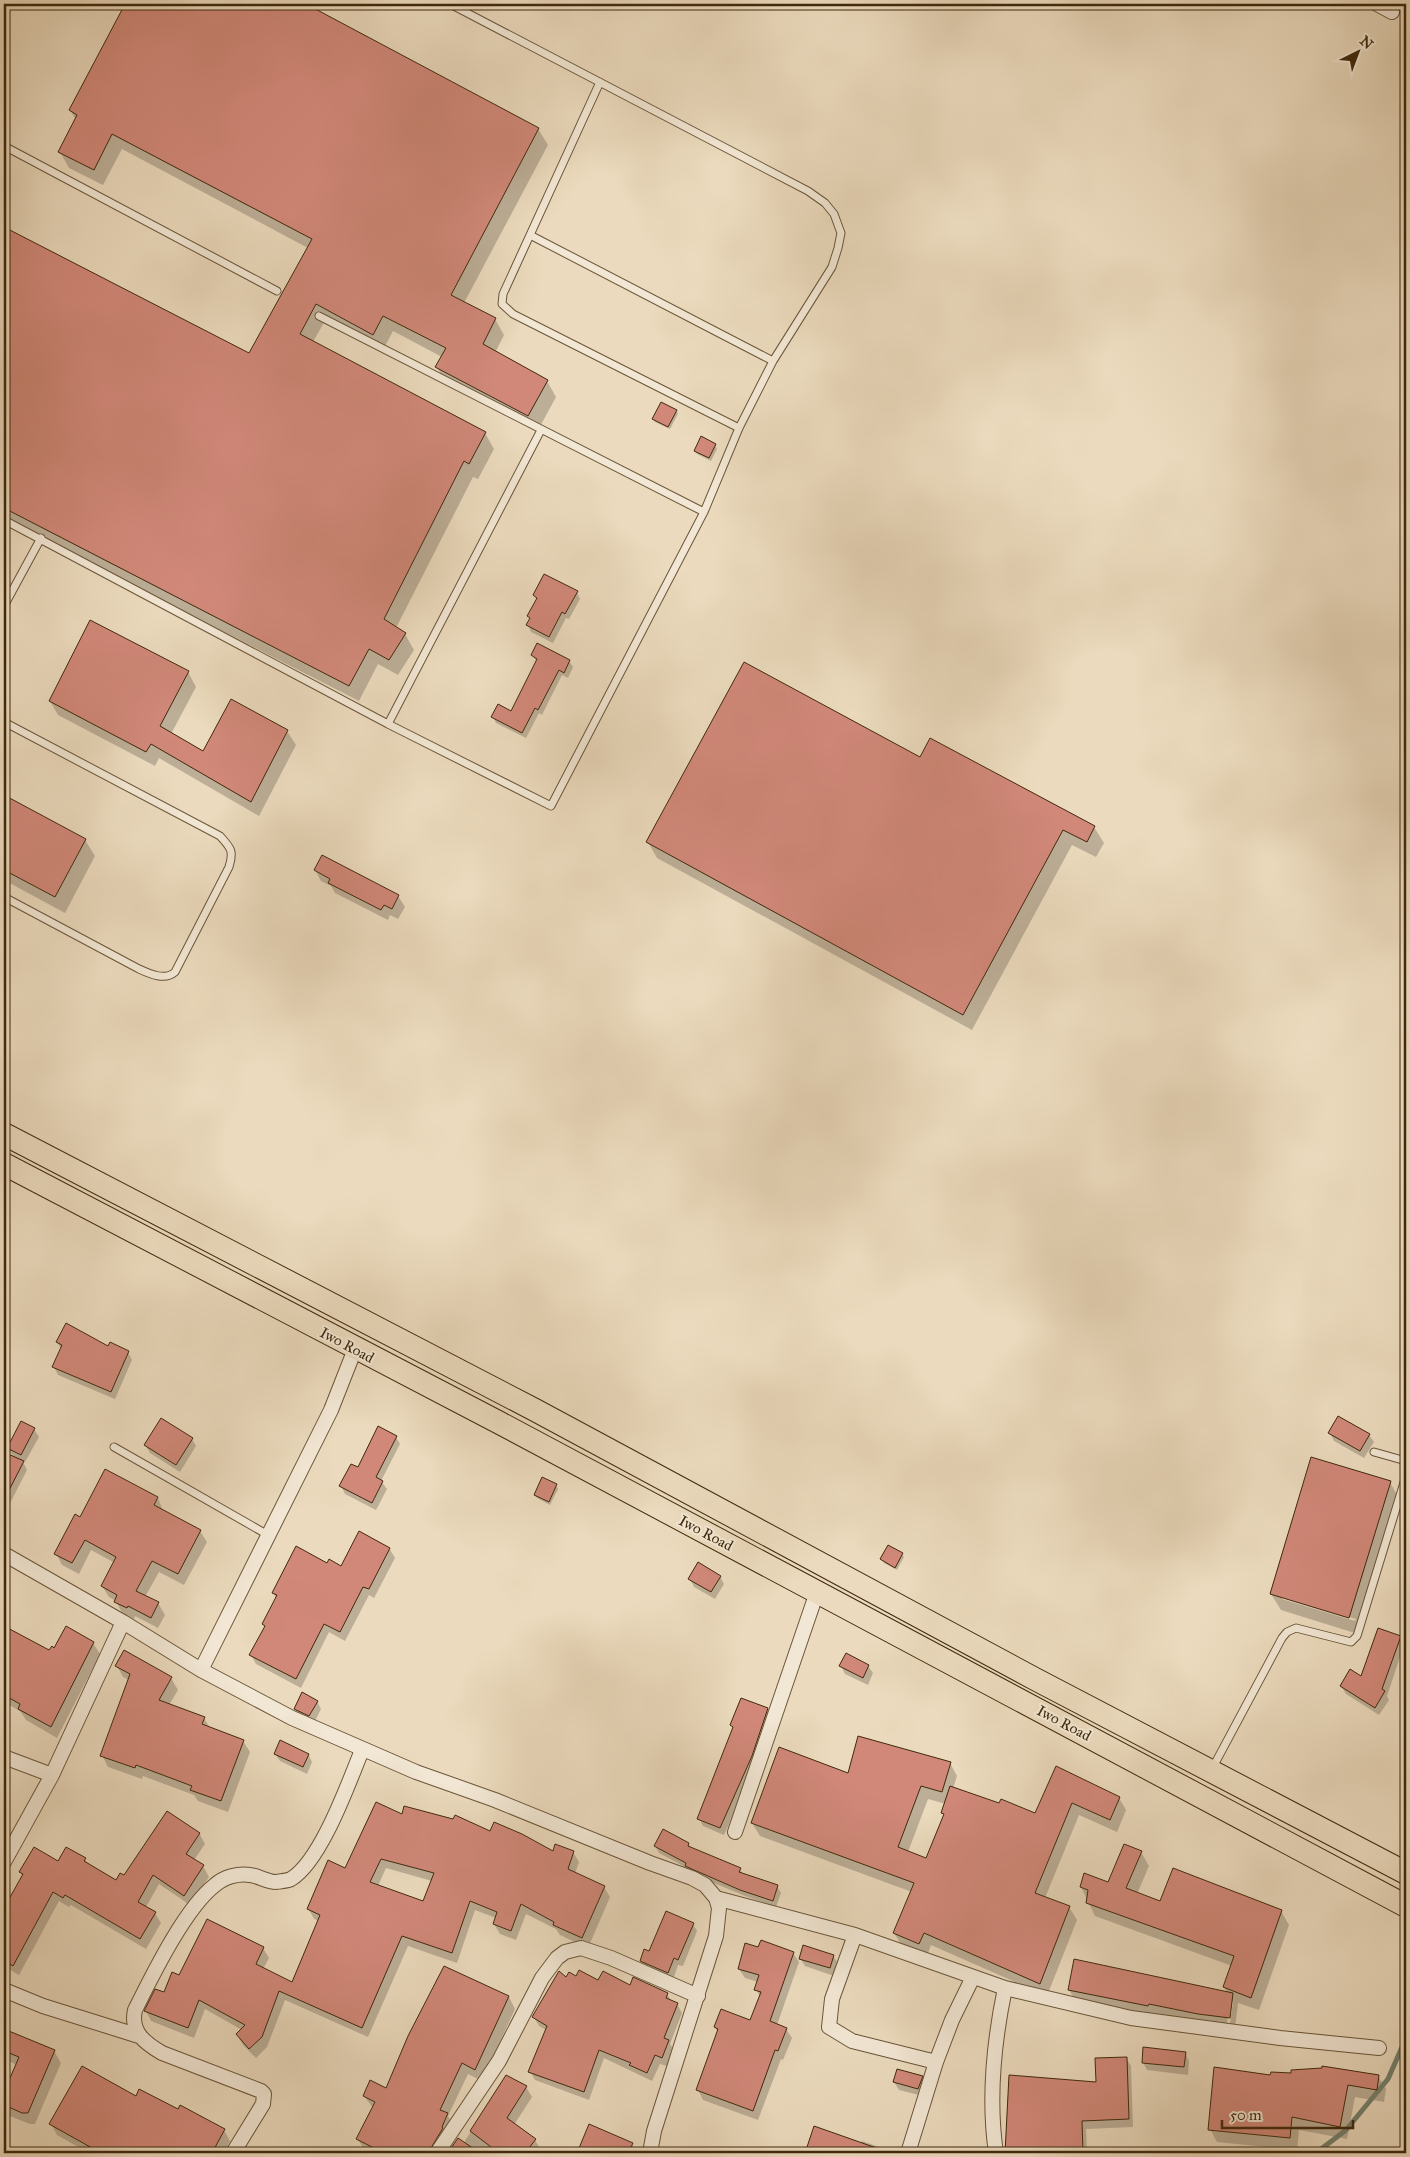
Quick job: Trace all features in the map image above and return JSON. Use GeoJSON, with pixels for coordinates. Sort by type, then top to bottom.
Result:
{"type":"FeatureCollection","features":[{"type":"Feature","properties":{"kind":"main road","name":"Iwo Road"},"geometry":{"type":"LineString","coordinates":[[4,1134],[152,1213],[418,1349],[1406,1874]]}},
{"type":"Feature","properties":{"kind":"main road","name":"Iwo Road"},"geometry":{"type":"LineString","coordinates":[[4,1164],[817,1592],[1406,1906]]}},
{"type":"Feature","properties":{"kind":"main road"},"geometry":{"type":"LineString","coordinates":[[405,1375],[418,1349]]}},
{"type":"Feature","properties":{"kind":"street"},"geometry":{"type":"LineString","coordinates":[[1377,4],[1392,12]]}},
{"type":"Feature","properties":{"kind":"street"},"geometry":{"type":"LineString","coordinates":[[202,1670],[331,1410],[355,1349]]}},
{"type":"Feature","properties":{"kind":"street"},"geometry":{"type":"LineString","coordinates":[[4,1554],[202,1670],[292,1718],[362,1750],[512,1807],[692,1878],[705,1885],[716,1898],[719,1908],[716,1936],[654,2131],[650,2153]]}},
{"type":"Feature","properties":{"kind":"street"},"geometry":{"type":"LineString","coordinates":[[735,1832],[817,1592]]}},
{"type":"Feature","properties":{"kind":"street"},"geometry":{"type":"LineString","coordinates":[[4,1862],[52,1775],[123,1622]]}},
{"type":"Feature","properties":{"kind":"street"},"geometry":{"type":"LineString","coordinates":[[233,2153],[263,2104],[264,2094],[261,2091],[162,2053],[147,2045],[134,2027],[135,2010],[189,1913],[214,1885],[231,1876],[250,1875],[274,1882],[289,1880],[298,1874],[332,1824],[362,1750]]}},
{"type":"Feature","properties":{"kind":"street"},"geometry":{"type":"LineString","coordinates":[[4,1757],[52,1775]]}},
{"type":"Feature","properties":{"kind":"street"},"geometry":{"type":"LineString","coordinates":[[716,1898],[855,1936],[1005,1988],[1131,2018],[1280,2038],[1379,2048]]}},
{"type":"Feature","properties":{"kind":"street"},"geometry":{"type":"LineString","coordinates":[[855,1936],[832,1999],[829,2027],[852,2041],[936,2062]]}},
{"type":"Feature","properties":{"kind":"street"},"geometry":{"type":"LineString","coordinates":[[437,2153],[499,2061],[542,1978],[557,1958],[565,1952],[581,1948],[611,1958],[698,1996]]}},
{"type":"Feature","properties":{"kind":"street"},"geometry":{"type":"LineString","coordinates":[[908,2153],[936,2062],[952,2020],[973,1977]]}},
{"type":"Feature","properties":{"kind":"street"},"geometry":{"type":"LineString","coordinates":[[996,2153],[993,2097],[996,2032],[1005,1988]]}},
{"type":"Feature","properties":{"kind":"street"},"geometry":{"type":"LineString","coordinates":[[4,1990],[43,2006],[139,2036]]}},
{"type":"Feature","properties":{"kind":"lane"},"geometry":{"type":"LineString","coordinates":[[4,520],[388,724],[551,806],[704,512],[739,428],[773,361],[832,267],[840,233],[834,214],[825,203],[808,191],[450,4]]}},
{"type":"Feature","properties":{"kind":"lane"},"geometry":{"type":"LineString","coordinates":[[600,82],[503,294],[502,304],[508,310],[739,428]]}},
{"type":"Feature","properties":{"kind":"lane"},"geometry":{"type":"LineString","coordinates":[[4,146],[277,291]]}},
{"type":"Feature","properties":{"kind":"lane"},"geometry":{"type":"LineString","coordinates":[[530,235],[773,361]]}},
{"type":"Feature","properties":{"kind":"lane"},"geometry":{"type":"LineString","coordinates":[[319,316],[704,512]]}},
{"type":"Feature","properties":{"kind":"lane"},"geometry":{"type":"LineString","coordinates":[[388,724],[541,430]]}},
{"type":"Feature","properties":{"kind":"lane"},"geometry":{"type":"LineString","coordinates":[[4,606],[41,538]]}},
{"type":"Feature","properties":{"kind":"lane"},"geometry":{"type":"LineString","coordinates":[[4,722],[220,836],[232,849],[232,858],[175,972],[167,976],[153,975],[140,969],[4,897]]}},
{"type":"Feature","properties":{"kind":"lane"},"geometry":{"type":"LineString","coordinates":[[114,1447],[268,1535]]}},
{"type":"Feature","properties":{"kind":"lane"},"geometry":{"type":"LineString","coordinates":[[1374,1452],[1406,1461]]}},
{"type":"Feature","properties":{"kind":"lane"},"geometry":{"type":"LineString","coordinates":[[1210,1771],[1287,1632],[1296,1628],[1351,1642],[1357,1636],[1406,1476]]}},
{"type":"Feature","properties":{"kind":"building"},"geometry":{"type":"Polygon","coordinates":[[[125,4],[306,4],[539,128],[451,295],[496,318],[483,344],[548,380],[528,416],[435,367],[446,348],[383,316],[373,335],[316,304],[300,334],[486,432],[469,464],[464,461],[384,619],[406,633],[389,660],[369,649],[349,686],[4,508],[4,227],[249,353],[312,239],[112,134],[94,170],[58,152],[77,115],[69,110],[125,4]]]}},
{"type":"Feature","properties":{"kind":"building"},"geometry":{"type":"Polygon","coordinates":[[[661,402],[677,410],[668,427],[652,419],[661,402]]]}},
{"type":"Feature","properties":{"kind":"building"},"geometry":{"type":"Polygon","coordinates":[[[701,436],[716,444],[709,458],[694,451],[701,436]]]}},
{"type":"Feature","properties":{"kind":"building"},"geometry":{"type":"Polygon","coordinates":[[[544,574],[578,591],[565,614],[562,612],[549,637],[526,625],[530,618],[527,616],[537,598],[533,595],[544,574]]]}},
{"type":"Feature","properties":{"kind":"building"},"geometry":{"type":"Polygon","coordinates":[[[90,620],[189,671],[160,726],[203,751],[231,699],[288,730],[251,802],[151,744],[146,752],[49,701],[90,620]]]}},
{"type":"Feature","properties":{"kind":"building"},"geometry":{"type":"Polygon","coordinates":[[[537,643],[570,660],[564,673],[559,670],[538,710],[535,708],[522,733],[491,717],[498,704],[511,711],[537,659],[531,655],[537,643]]]}},
{"type":"Feature","properties":{"kind":"building"},"geometry":{"type":"Polygon","coordinates":[[[744,662],[920,757],[930,738],[1095,826],[1087,842],[1063,830],[963,1015],[646,842],[744,662]]]}},
{"type":"Feature","properties":{"kind":"building"},"geometry":{"type":"Polygon","coordinates":[[[4,795],[86,839],[55,897],[4,870],[4,795]]]}},
{"type":"Feature","properties":{"kind":"building"},"geometry":{"type":"Polygon","coordinates":[[[322,855],[399,895],[392,909],[384,905],[381,910],[328,883],[330,879],[314,870],[322,855]]]}},
{"type":"Feature","properties":{"kind":"building"},"geometry":{"type":"Polygon","coordinates":[[[66,1323],[108,1346],[110,1342],[129,1351],[111,1392],[52,1367],[62,1345],[56,1342],[66,1323]]]}},
{"type":"Feature","properties":{"kind":"building"},"geometry":{"type":"Polygon","coordinates":[[[1338,1416],[1370,1434],[1360,1451],[1328,1433],[1338,1416]]]}},
{"type":"Feature","properties":{"kind":"building"},"geometry":{"type":"Polygon","coordinates":[[[161,1418],[193,1438],[176,1465],[144,1445],[161,1418]]]}},
{"type":"Feature","properties":{"kind":"building"},"geometry":{"type":"Polygon","coordinates":[[[21,1421],[35,1428],[21,1455],[7,1448],[21,1421]]]}},
{"type":"Feature","properties":{"kind":"building"},"geometry":{"type":"Polygon","coordinates":[[[378,1426],[397,1436],[376,1477],[383,1481],[372,1503],[339,1486],[351,1464],[358,1467],[378,1426]]]}},
{"type":"Feature","properties":{"kind":"building"},"geometry":{"type":"Polygon","coordinates":[[[8,1454],[24,1461],[4,1500],[4,1463],[8,1454]]]}},
{"type":"Feature","properties":{"kind":"building"},"geometry":{"type":"Polygon","coordinates":[[[1311,1457],[1391,1481],[1349,1618],[1270,1594],[1311,1457]]]}},
{"type":"Feature","properties":{"kind":"building"},"geometry":{"type":"Polygon","coordinates":[[[105,1469],[158,1497],[154,1505],[201,1530],[178,1574],[152,1561],[136,1591],[159,1602],[151,1618],[128,1606],[127,1608],[114,1602],[117,1595],[101,1586],[116,1557],[85,1540],[72,1563],[54,1554],[75,1514],[80,1517],[105,1469]]]}},
{"type":"Feature","properties":{"kind":"building"},"geometry":{"type":"Polygon","coordinates":[[[542,1477],[557,1484],[549,1502],[534,1495],[542,1477]]]}},
{"type":"Feature","properties":{"kind":"building"},"geometry":{"type":"Polygon","coordinates":[[[359,1531],[390,1548],[369,1589],[363,1587],[340,1632],[324,1624],[296,1679],[249,1655],[265,1626],[262,1624],[277,1595],[272,1593],[296,1546],[327,1563],[329,1559],[341,1566],[359,1531]]]}},
{"type":"Feature","properties":{"kind":"building"},"geometry":{"type":"Polygon","coordinates":[[[888,1545],[903,1553],[895,1568],[880,1559],[888,1545]]]}},
{"type":"Feature","properties":{"kind":"building"},"geometry":{"type":"Polygon","coordinates":[[[698,1562],[721,1576],[711,1592],[688,1579],[698,1562]]]}},
{"type":"Feature","properties":{"kind":"building"},"geometry":{"type":"Polygon","coordinates":[[[4,1626],[49,1650],[52,1646],[54,1648],[66,1626],[94,1642],[51,1727],[18,1709],[20,1704],[4,1695],[4,1626]]]}},
{"type":"Feature","properties":{"kind":"building"},"geometry":{"type":"Polygon","coordinates":[[[1378,1628],[1401,1636],[1382,1689],[1385,1691],[1375,1708],[1340,1686],[1350,1669],[1361,1676],[1378,1628]]]}},
{"type":"Feature","properties":{"kind":"building"},"geometry":{"type":"Polygon","coordinates":[[[124,1650],[172,1677],[159,1700],[205,1717],[202,1724],[244,1740],[221,1801],[190,1790],[192,1786],[136,1765],[135,1768],[100,1756],[130,1674],[115,1666],[124,1650]]]}},
{"type":"Feature","properties":{"kind":"building"},"geometry":{"type":"Polygon","coordinates":[[[846,1653],[869,1665],[863,1678],[839,1666],[846,1653]]]}},
{"type":"Feature","properties":{"kind":"building"},"geometry":{"type":"Polygon","coordinates":[[[302,1692],[318,1701],[309,1716],[294,1709],[302,1692]]]}},
{"type":"Feature","properties":{"kind":"building"},"geometry":{"type":"Polygon","coordinates":[[[741,1698],[768,1708],[752,1756],[720,1828],[697,1819],[733,1727],[730,1725],[741,1698]]]}},
{"type":"Feature","properties":{"kind":"building"},"geometry":{"type":"Polygon","coordinates":[[[858,1736],[951,1762],[942,1792],[921,1786],[898,1847],[926,1858],[944,1814],[941,1813],[950,1786],[999,1803],[1001,1799],[1035,1813],[1056,1766],[1120,1797],[1110,1820],[1072,1803],[1035,1893],[1070,1906],[1040,1984],[924,1933],[919,1944],[893,1933],[914,1883],[751,1823],[779,1747],[848,1773],[858,1736]]]}},
{"type":"Feature","properties":{"kind":"building"},"geometry":{"type":"Polygon","coordinates":[[[280,1740],[309,1754],[303,1767],[274,1754],[280,1740]]]}},
{"type":"Feature","properties":{"kind":"building"},"geometry":{"type":"Polygon","coordinates":[[[376,1802],[402,1814],[404,1806],[453,1819],[455,1815],[490,1831],[494,1822],[522,1834],[553,1851],[555,1844],[574,1851],[568,1869],[605,1886],[582,1938],[553,1925],[554,1922],[521,1904],[511,1931],[493,1924],[497,1912],[470,1901],[452,1953],[402,1936],[362,2028],[279,1991],[262,2037],[249,2049],[236,2034],[245,2025],[199,2000],[188,2028],[144,2011],[155,1989],[164,1992],[172,1972],[179,1975],[207,1919],[264,1947],[256,1964],[292,1982],[320,1915],[307,1909],[328,1860],[345,1868],[376,1802]],[[381,1859],[370,1882],[423,1901],[434,1873],[381,1859]]]}},
{"type":"Feature","properties":{"kind":"building"},"geometry":{"type":"Polygon","coordinates":[[[167,1811],[200,1833],[186,1854],[204,1865],[184,1896],[153,1875],[138,1902],[156,1912],[140,1939],[65,1895],[63,1898],[53,1892],[13,1966],[4,1960],[4,1908],[23,1874],[19,1872],[34,1847],[58,1861],[66,1847],[86,1858],[84,1861],[116,1880],[120,1873],[124,1875],[167,1811]]]}},
{"type":"Feature","properties":{"kind":"building"},"geometry":{"type":"Polygon","coordinates":[[[663,1829],[689,1843],[688,1846],[741,1868],[739,1872],[778,1885],[773,1901],[740,1890],[685,1866],[686,1863],[654,1846],[663,1829]]]}},
{"type":"Feature","properties":{"kind":"building"},"geometry":{"type":"Polygon","coordinates":[[[1124,1844],[1142,1851],[1126,1888],[1160,1901],[1173,1868],[1282,1910],[1251,1998],[1223,1987],[1234,1956],[1086,1903],[1088,1890],[1080,1887],[1084,1873],[1108,1882],[1124,1844]]]}},
{"type":"Feature","properties":{"kind":"building"},"geometry":{"type":"Polygon","coordinates":[[[666,1911],[694,1923],[678,1960],[674,1958],[668,1973],[640,1961],[644,1949],[649,1951],[666,1911]]]}},
{"type":"Feature","properties":{"kind":"building"},"geometry":{"type":"Polygon","coordinates":[[[761,1940],[794,1952],[770,2021],[787,2028],[778,2051],[775,2050],[753,2111],[696,2090],[718,2029],[714,2027],[721,2009],[750,2020],[761,1992],[754,1990],[759,1975],[738,1969],[745,1943],[758,1947],[761,1940]]]}},
{"type":"Feature","properties":{"kind":"building"},"geometry":{"type":"Polygon","coordinates":[[[803,1945],[834,1955],[830,1968],[799,1959],[803,1945]]]}},
{"type":"Feature","properties":{"kind":"building"},"geometry":{"type":"Polygon","coordinates":[[[1074,1959],[1233,1993],[1230,2018],[1198,2014],[1149,2004],[1148,2006],[1068,1990],[1074,1959]]]}},
{"type":"Feature","properties":{"kind":"building"},"geometry":{"type":"Polygon","coordinates":[[[444,1966],[509,1996],[475,2070],[462,2063],[440,2110],[448,2113],[443,2128],[428,2153],[384,2153],[356,2139],[375,2102],[363,2096],[370,2080],[386,2088],[408,2036],[444,1966]]]}},
{"type":"Feature","properties":{"kind":"building"},"geometry":{"type":"Polygon","coordinates":[[[579,1970],[598,1980],[603,1971],[630,1985],[633,1977],[668,1993],[666,1998],[678,2003],[664,2038],[669,2040],[662,2058],[655,2055],[647,2073],[629,2065],[631,2063],[599,2050],[584,2092],[528,2072],[547,2026],[532,2017],[559,1971],[566,1977],[569,1972],[576,1976],[579,1970]]]}},
{"type":"Feature","properties":{"kind":"building"},"geometry":{"type":"Polygon","coordinates":[[[4,2029],[55,2050],[28,2113],[22,2113],[4,2105],[4,2092],[19,2057],[4,2051],[4,2029]]]}},
{"type":"Feature","properties":{"kind":"building"},"geometry":{"type":"Polygon","coordinates":[[[1143,2047],[1186,2052],[1184,2067],[1142,2063],[1143,2047]]]}},
{"type":"Feature","properties":{"kind":"building"},"geometry":{"type":"Polygon","coordinates":[[[1127,2057],[1129,2119],[1082,2121],[1083,2153],[1005,2153],[1009,2075],[1096,2082],[1095,2058],[1127,2057]]]}},
{"type":"Feature","properties":{"kind":"building"},"geometry":{"type":"Polygon","coordinates":[[[82,2066],[136,2096],[139,2089],[178,2109],[180,2105],[225,2129],[212,2153],[101,2153],[49,2124],[82,2066]]]}},
{"type":"Feature","properties":{"kind":"building"},"geometry":{"type":"Polygon","coordinates":[[[1322,2066],[1379,2075],[1377,2090],[1348,2085],[1340,2127],[1292,2117],[1290,2138],[1208,2130],[1214,2067],[1270,2075],[1271,2072],[1291,2073],[1291,2070],[1322,2068],[1322,2066]]]}},
{"type":"Feature","properties":{"kind":"building"},"geometry":{"type":"Polygon","coordinates":[[[897,2069],[923,2076],[918,2089],[893,2082],[897,2069]]]}},
{"type":"Feature","properties":{"kind":"building"},"geometry":{"type":"Polygon","coordinates":[[[506,2075],[527,2086],[507,2118],[536,2139],[525,2153],[499,2153],[470,2131],[506,2075]]]}},
{"type":"Feature","properties":{"kind":"building"},"geometry":{"type":"Polygon","coordinates":[[[589,2124],[633,2143],[628,2153],[577,2153],[589,2124]]]}},
{"type":"Feature","properties":{"kind":"building"},"geometry":{"type":"Polygon","coordinates":[[[814,2126],[885,2151],[885,2153],[805,2153],[814,2126]]]}},
{"type":"Feature","properties":{"kind":"building"},"geometry":{"type":"Polygon","coordinates":[[[458,2138],[480,2153],[453,2153],[449,2151],[458,2138]]]}},
{"type":"Feature","properties":{"kind":"waterway"},"geometry":{"type":"LineString","coordinates":[[1316,2153],[1346,2130],[1388,2079],[1406,2038]]}}]}
